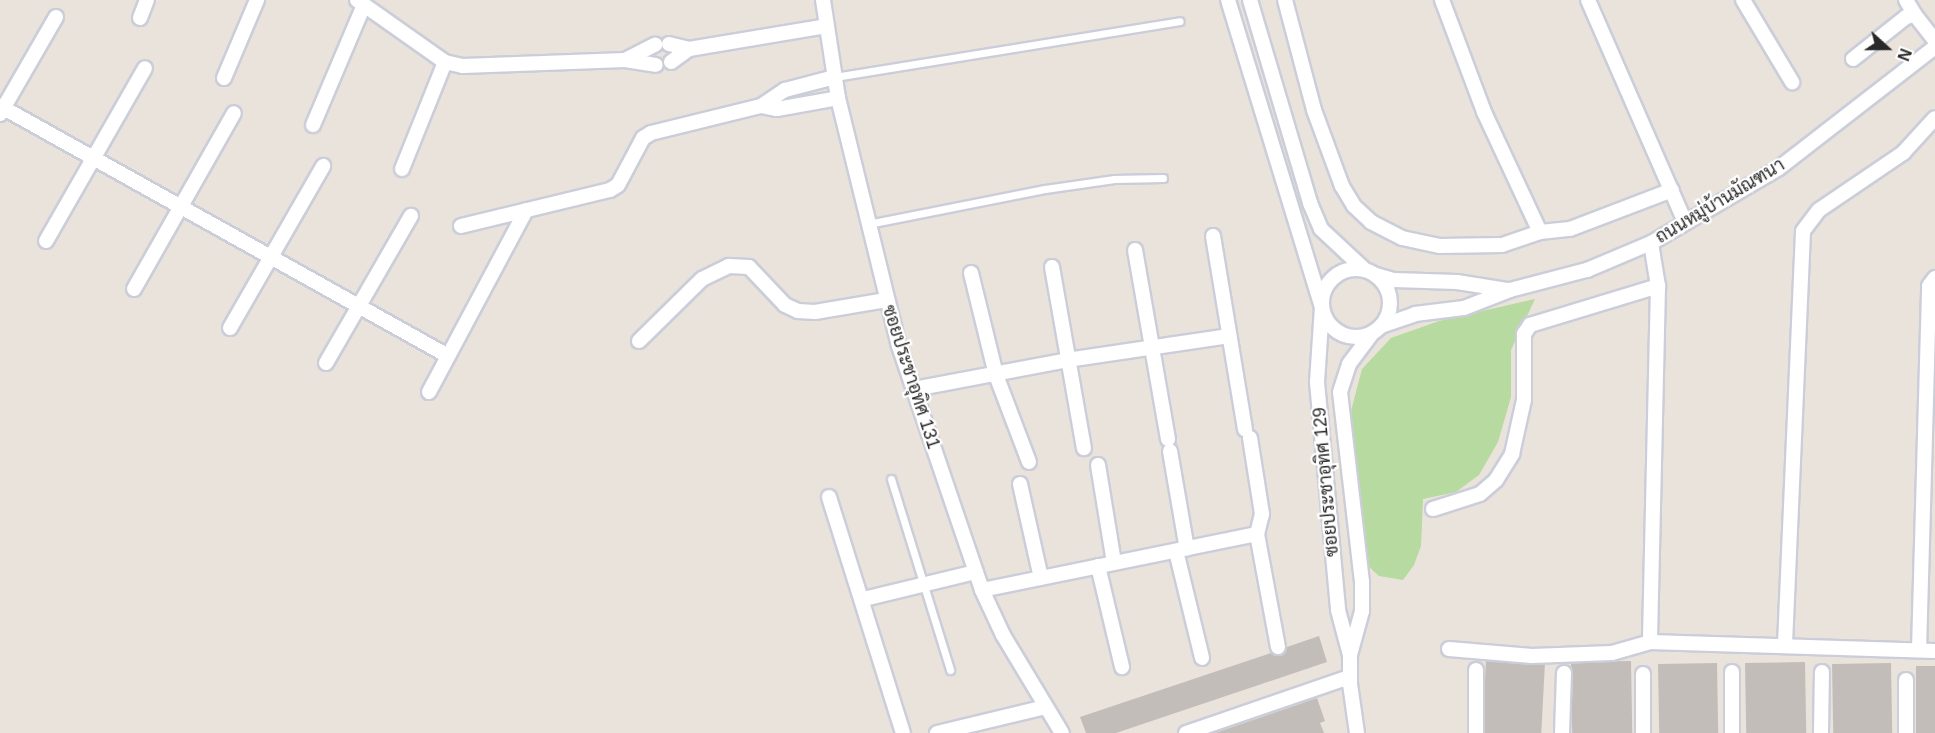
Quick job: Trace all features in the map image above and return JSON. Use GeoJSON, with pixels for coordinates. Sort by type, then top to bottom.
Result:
{"type":"FeatureCollection","features":[{"type":"Feature","properties":{"kind":"street"},"geometry":{"type":"LineString","coordinates":[[140,18],[147,0]]}},
{"type":"Feature","properties":{"kind":"street"},"geometry":{"type":"LineString","coordinates":[[224,78],[257,0]]}},
{"type":"Feature","properties":{"kind":"street","name":"ซอยประชาอุทิศ 131"},"geometry":{"type":"LineString","coordinates":[[823,0],[838,98],[886,300],[914,389],[982,590],[1045,707],[1062,733]]}},
{"type":"Feature","properties":{"kind":"street","name":"ซอยประชาอุทิศ 129"},"geometry":{"type":"LineString","coordinates":[[1228,0],[1322,307],[1331,327],[1351,338],[1377,330]]}},
{"type":"Feature","properties":{"kind":"street","name":"ซอยประชาอุทิศ 129"},"geometry":{"type":"LineString","coordinates":[[1250,0],[1310,203],[1321,230],[1384,284],[1390,305],[1377,330],[1349,364],[1340,392],[1362,582],[1362,611],[1350,655]]}},
{"type":"Feature","properties":{"kind":"street"},"geometry":{"type":"LineString","coordinates":[[1285,0],[1314,110],[1342,186],[1354,206],[1371,222],[1402,238],[1440,246],[1502,245],[1540,232],[1570,229],[1672,190]]}},
{"type":"Feature","properties":{"kind":"street"},"geometry":{"type":"LineString","coordinates":[[1442,0],[1484,112],[1540,232]]}},
{"type":"Feature","properties":{"kind":"street"},"geometry":{"type":"LineString","coordinates":[[1588,0],[1684,220]]}},
{"type":"Feature","properties":{"kind":"street"},"geometry":{"type":"LineString","coordinates":[[1743,0],[1792,82]]}},
{"type":"Feature","properties":{"kind":"street"},"geometry":{"type":"LineString","coordinates":[[1906,0],[1935,41]]}},
{"type":"Feature","properties":{"kind":"street"},"geometry":{"type":"LineString","coordinates":[[314,124],[360,3],[445,62],[484,68],[625,60],[656,65]]}},
{"type":"Feature","properties":{"kind":"street"},"geometry":{"type":"LineString","coordinates":[[1853,59],[1906,17],[1915,15]]}},
{"type":"Feature","properties":{"kind":"street"},"geometry":{"type":"LineString","coordinates":[[56,17],[1,110],[94,158],[448,356]]}},
{"type":"Feature","properties":{"kind":"street"},"geometry":{"type":"LineString","coordinates":[[669,44],[689,49],[826,26]]}},
{"type":"Feature","properties":{"kind":"street"},"geometry":{"type":"LineString","coordinates":[[625,60],[655,45]]}},
{"type":"Feature","properties":{"kind":"street","name":"ถนนหมู่บ้านมัณฑนา"},"geometry":{"type":"LineString","coordinates":[[1377,330],[1415,314],[1464,308],[1510,290],[1587,270],[1651,243],[1684,220],[1779,168],[1935,47]]}},
{"type":"Feature","properties":{"kind":"street"},"geometry":{"type":"LineString","coordinates":[[671,62],[689,49]]}},
{"type":"Feature","properties":{"kind":"street"},"geometry":{"type":"LineString","coordinates":[[402,169],[445,62]]}},
{"type":"Feature","properties":{"kind":"street"},"geometry":{"type":"LineString","coordinates":[[46,241],[145,68]]}},
{"type":"Feature","properties":{"kind":"street"},"geometry":{"type":"LineString","coordinates":[[461,225],[610,190],[618,184],[643,138],[651,133],[761,106],[785,90],[835,77]]}},
{"type":"Feature","properties":{"kind":"street"},"geometry":{"type":"LineString","coordinates":[[761,106],[777,109],[838,98]]}},
{"type":"Feature","properties":{"kind":"street"},"geometry":{"type":"LineString","coordinates":[[134,289],[234,113]]}},
{"type":"Feature","properties":{"kind":"street"},"geometry":{"type":"LineString","coordinates":[[1785,644],[1803,231],[1819,210],[1903,153],[1935,118]]}},
{"type":"Feature","properties":{"kind":"street"},"geometry":{"type":"LineString","coordinates":[[230,328],[324,166]]}},
{"type":"Feature","properties":{"kind":"street"},"geometry":{"type":"LineString","coordinates":[[429,392],[526,210]]}},
{"type":"Feature","properties":{"kind":"street"},"geometry":{"type":"LineString","coordinates":[[326,363],[411,216]]}},
{"type":"Feature","properties":{"kind":"street"},"geometry":{"type":"LineString","coordinates":[[1213,236],[1262,514],[1257,534],[1278,647]]}},
{"type":"Feature","properties":{"kind":"street"},"geometry":{"type":"LineString","coordinates":[[1650,642],[1658,286],[1651,243]]}},
{"type":"Feature","properties":{"kind":"street"},"geometry":{"type":"LineString","coordinates":[[1135,250],[1169,445],[1181,550],[1202,658]]}},
{"type":"Feature","properties":{"kind":"street"},"geometry":{"type":"LineString","coordinates":[[639,340],[702,279],[729,266],[749,267],[785,305],[798,311],[815,312],[886,300]]}},
{"type":"Feature","properties":{"kind":"street"},"geometry":{"type":"LineString","coordinates":[[1052,267],[1084,448]]}},
{"type":"Feature","properties":{"kind":"street","name":"ซอยประชาอุทิศ 129"},"geometry":{"type":"LineString","coordinates":[[1357,733],[1350,677],[1350,655],[1338,610],[1317,382],[1322,296],[1334,277],[1344,271],[1371,273]]}},
{"type":"Feature","properties":{"kind":"street"},"geometry":{"type":"LineString","coordinates":[[971,273],[996,375],[1029,462]]}},
{"type":"Feature","properties":{"kind":"street","name":"ถนนหมู่บ้านมัณฑนา"},"geometry":{"type":"LineString","coordinates":[[1371,273],[1394,280],[1457,282],[1510,290]]}},
{"type":"Feature","properties":{"kind":"street"},"geometry":{"type":"LineString","coordinates":[[1919,650],[1929,286],[1935,278]]}},
{"type":"Feature","properties":{"kind":"street"},"geometry":{"type":"LineString","coordinates":[[1433,509],[1480,494],[1496,480],[1512,454],[1524,400],[1524,334],[1530,325],[1658,286]]}},
{"type":"Feature","properties":{"kind":"street"},"geometry":{"type":"LineString","coordinates":[[914,389],[1067,360],[1229,336]]}},
{"type":"Feature","properties":{"kind":"street"},"geometry":{"type":"LineString","coordinates":[[1098,465],[1114,562]]}},
{"type":"Feature","properties":{"kind":"street"},"geometry":{"type":"LineString","coordinates":[[1020,484],[1041,578]]}},
{"type":"Feature","properties":{"kind":"street"},"geometry":{"type":"LineString","coordinates":[[829,497],[864,599],[903,733]]}},
{"type":"Feature","properties":{"kind":"street"},"geometry":{"type":"LineString","coordinates":[[982,590],[1257,534]]}},
{"type":"Feature","properties":{"kind":"street"},"geometry":{"type":"LineString","coordinates":[[1098,566],[1122,667]]}},
{"type":"Feature","properties":{"kind":"street"},"geometry":{"type":"LineString","coordinates":[[864,599],[976,572]]}},
{"type":"Feature","properties":{"kind":"street"},"geometry":{"type":"LineString","coordinates":[[1449,649],[1555,655],[1612,653],[1650,642],[1785,644],[1935,651]]}},
{"type":"Feature","properties":{"kind":"street"},"geometry":{"type":"LineString","coordinates":[[1476,670],[1476,733]]}},
{"type":"Feature","properties":{"kind":"street"},"geometry":{"type":"LineString","coordinates":[[1732,672],[1732,733]]}},
{"type":"Feature","properties":{"kind":"street"},"geometry":{"type":"LineString","coordinates":[[1821,733],[1822,672]]}},
{"type":"Feature","properties":{"kind":"street"},"geometry":{"type":"LineString","coordinates":[[1562,733],[1564,673]]}},
{"type":"Feature","properties":{"kind":"street"},"geometry":{"type":"LineString","coordinates":[[1643,674],[1643,733]]}},
{"type":"Feature","properties":{"kind":"street"},"geometry":{"type":"LineString","coordinates":[[1185,733],[1350,677]]}},
{"type":"Feature","properties":{"kind":"street"},"geometry":{"type":"LineString","coordinates":[[1906,680],[1906,733]]}},
{"type":"Feature","properties":{"kind":"street"},"geometry":{"type":"LineString","coordinates":[[937,733],[1045,707]]}},
{"type":"Feature","properties":{"kind":"lane"},"geometry":{"type":"LineString","coordinates":[[835,77],[1179,21]]}},
{"type":"Feature","properties":{"kind":"lane"},"geometry":{"type":"LineString","coordinates":[[868,224],[1045,189],[1114,179],[1162,178]]}},
{"type":"Feature","properties":{"kind":"lane"},"geometry":{"type":"LineString","coordinates":[[891,479],[950,670]]}},
{"type":"Feature","properties":{"kind":"green space"},"geometry":{"type":"Polygon","coordinates":[[[1535,299],[1511,350],[1511,397],[1498,442],[1479,475],[1456,492],[1423,499],[1421,546],[1414,565],[1403,580],[1379,576],[1365,563],[1351,411],[1362,369],[1391,338],[1439,321],[1535,299]]]}},
{"type":"Feature","properties":{"kind":"building"},"geometry":{"type":"Polygon","coordinates":[[[1319,636],[1327,662],[1116,733],[1086,733],[1080,717],[1271,653],[1280,656],[1287,647],[1319,636]]]}},
{"type":"Feature","properties":{"kind":"building"},"geometry":{"type":"Polygon","coordinates":[[[1486,661],[1545,664],[1541,733],[1482,733],[1486,661]]]}},
{"type":"Feature","properties":{"kind":"building"},"geometry":{"type":"Polygon","coordinates":[[[1631,661],[1632,733],[1572,733],[1571,662],[1631,661]]]}},
{"type":"Feature","properties":{"kind":"building"},"geometry":{"type":"Polygon","coordinates":[[[1805,662],[1806,733],[1746,733],[1745,663],[1805,662]]]}},
{"type":"Feature","properties":{"kind":"building"},"geometry":{"type":"Polygon","coordinates":[[[1717,663],[1718,733],[1659,733],[1658,664],[1717,663]]]}},
{"type":"Feature","properties":{"kind":"building"},"geometry":{"type":"Polygon","coordinates":[[[1891,663],[1892,733],[1833,733],[1832,664],[1891,663]]]}},
{"type":"Feature","properties":{"kind":"building"},"geometry":{"type":"Polygon","coordinates":[[[1916,666],[1935,666],[1935,733],[1916,733],[1916,666]]]}},
{"type":"Feature","properties":{"kind":"building"},"geometry":{"type":"Polygon","coordinates":[[[1317,698],[1325,721],[1320,723],[1324,733],[1215,733],[1317,698]]]}}]}
